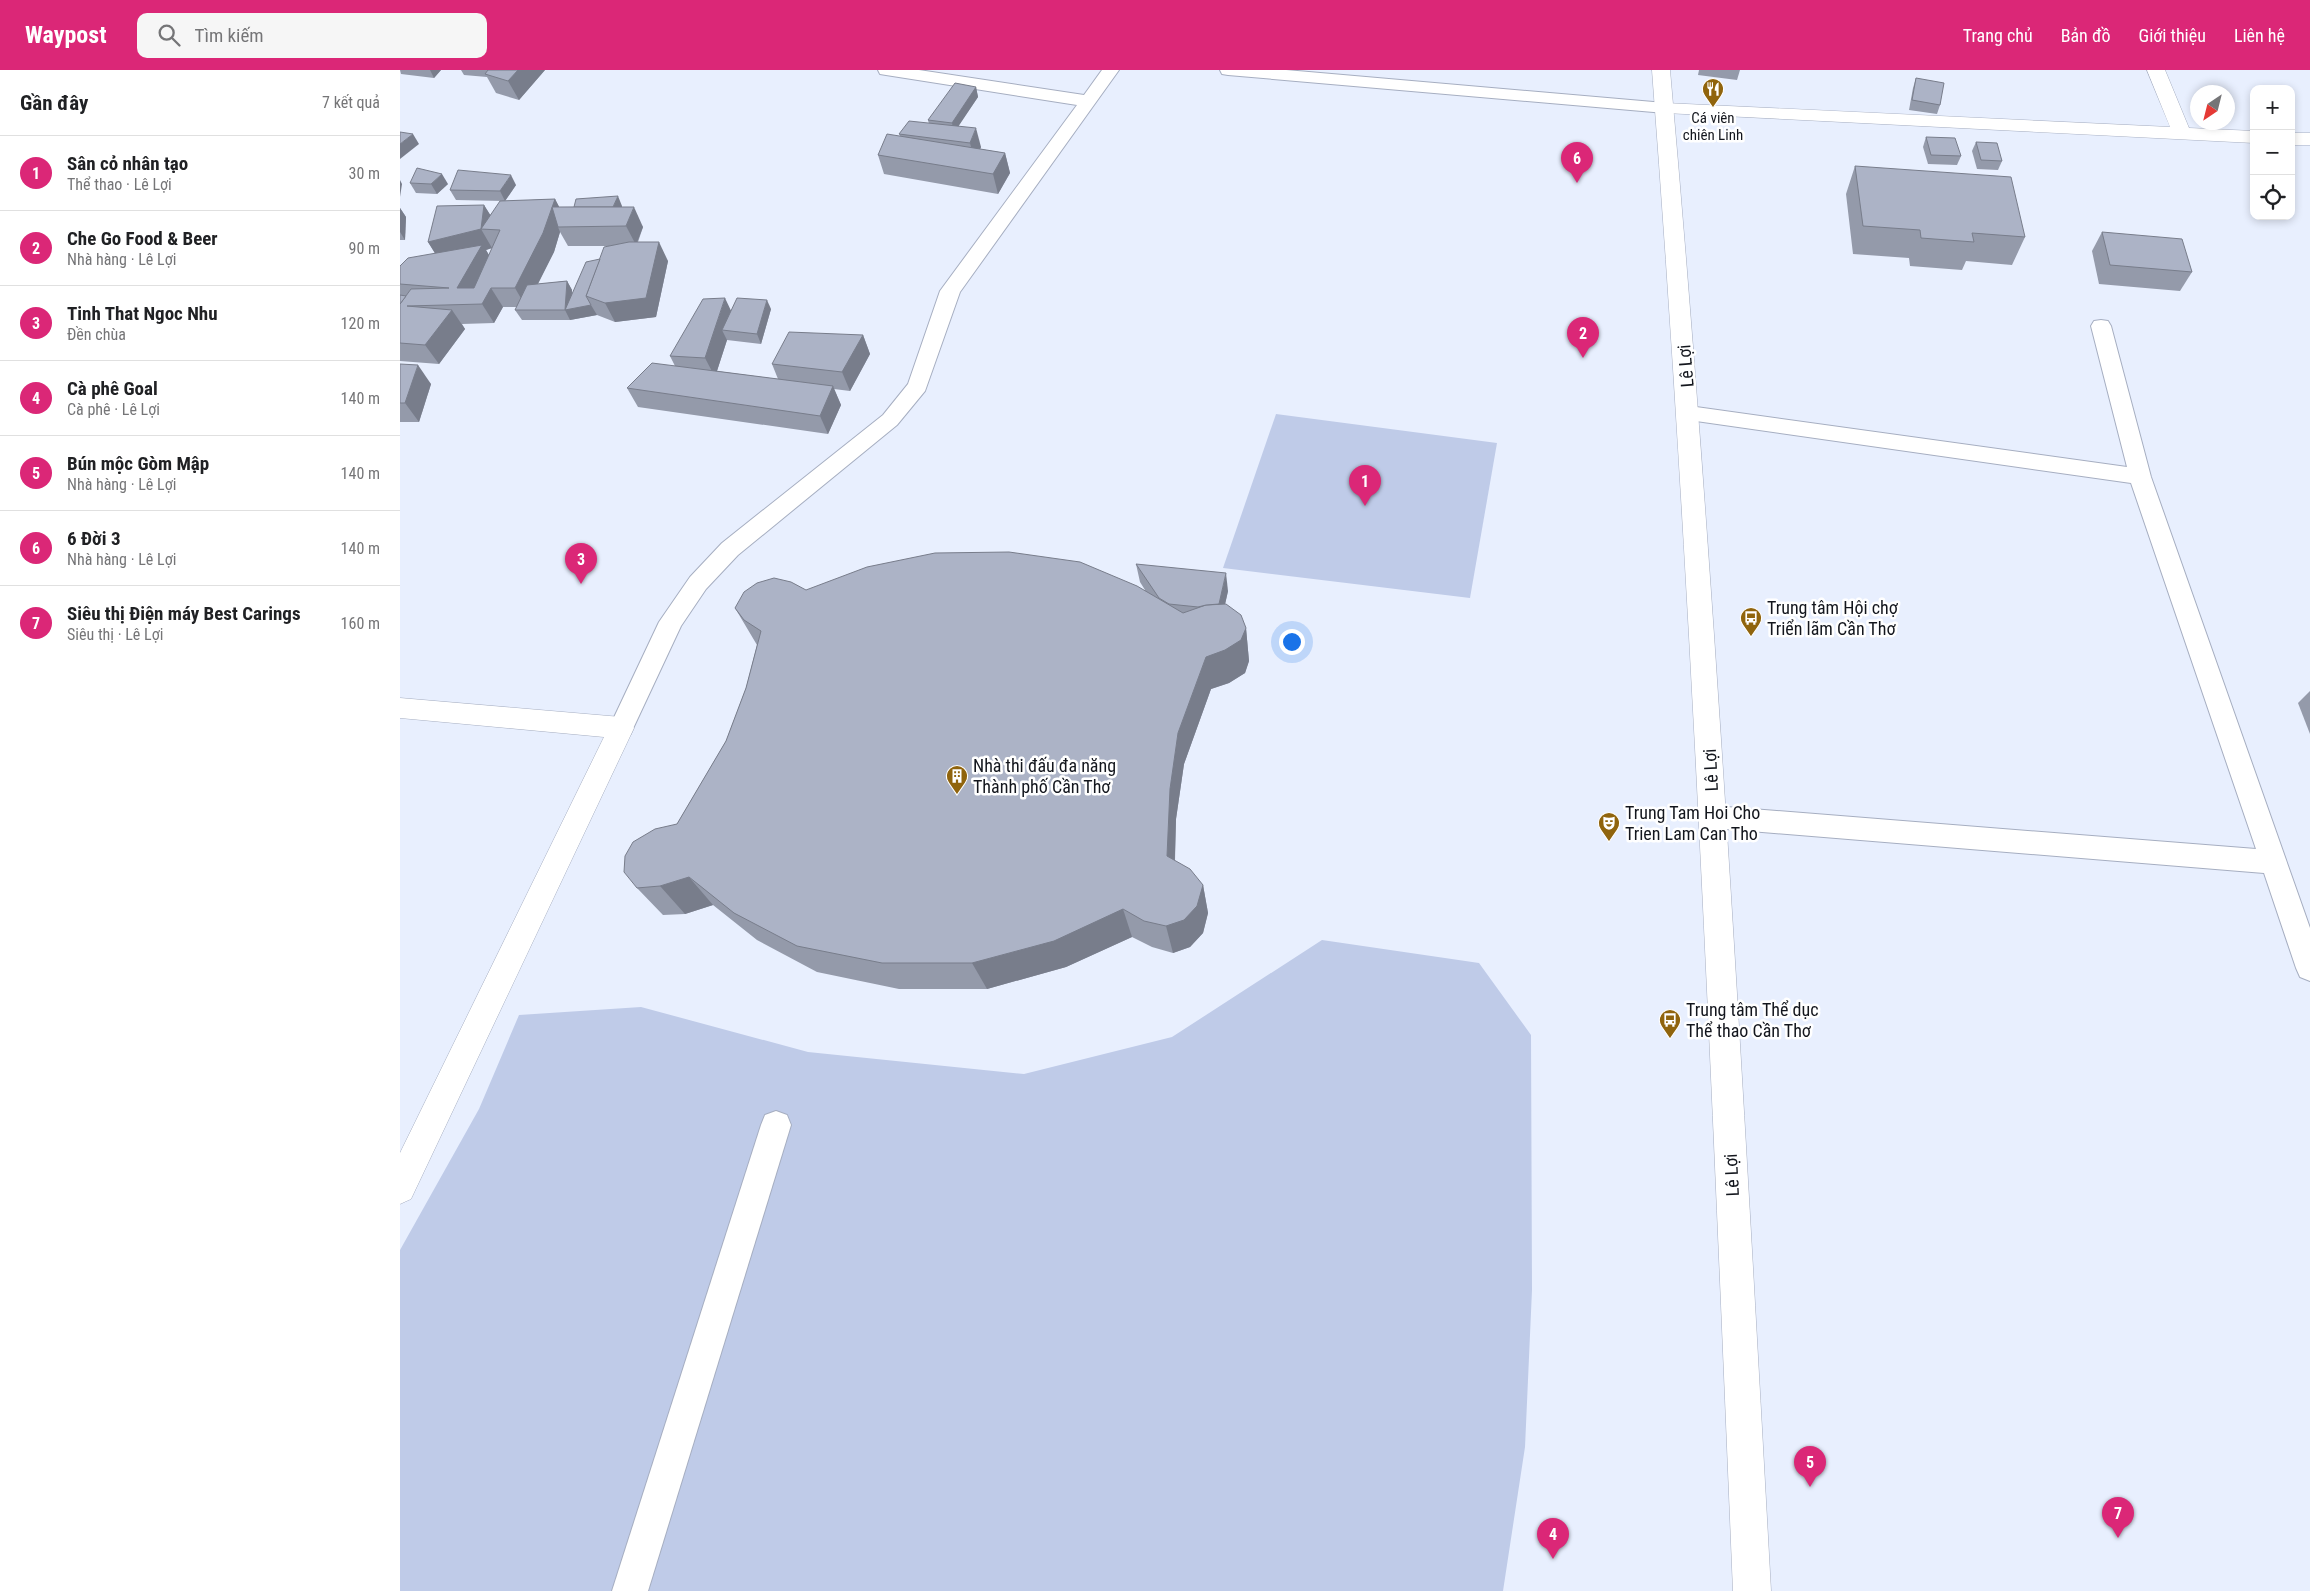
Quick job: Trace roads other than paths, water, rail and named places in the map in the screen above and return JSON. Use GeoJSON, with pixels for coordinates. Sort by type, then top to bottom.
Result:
{"type":"FeatureCollection","features":[{"type":"Feature","properties":{"kind":"street","name":"Lê Lợi"},"geometry":{"type":"LineString","coordinates":[[1661,70],[1689,413],[1714,817],[1752,1591]]}},
{"type":"Feature","properties":{"kind":"street"},"geometry":{"type":"LineString","coordinates":[[2156,70],[2182,134]]}},
{"type":"Feature","properties":{"kind":"street"},"geometry":{"type":"LineString","coordinates":[[1665,108],[2250,137]]}},
{"type":"Feature","properties":{"kind":"street"},"geometry":{"type":"LineString","coordinates":[[2295,139],[2310,139]]}},
{"type":"Feature","properties":{"kind":"street"},"geometry":{"type":"LineString","coordinates":[[400,708],[621,728],[400,1188]]}},
{"type":"Feature","properties":{"kind":"lane"},"geometry":{"type":"LineString","coordinates":[[886,70],[1088,101]]}},
{"type":"Feature","properties":{"kind":"lane"},"geometry":{"type":"LineString","coordinates":[[621,728],[671,622],[698,583],[730,549],[890,420],[918,386],[950,291],[1111,70]]}},
{"type":"Feature","properties":{"kind":"lane"},"geometry":{"type":"LineString","coordinates":[[1228,70],[1665,108]]}},
{"type":"Feature","properties":{"kind":"lane"},"geometry":{"type":"LineString","coordinates":[[2101,326],[2140,477],[2310,968]]}},
{"type":"Feature","properties":{"kind":"lane"},"geometry":{"type":"LineString","coordinates":[[1689,413],[2140,477]]}},
{"type":"Feature","properties":{"kind":"lane"},"geometry":{"type":"LineString","coordinates":[[1714,817],[2274,862]]}},
{"type":"Feature","properties":{"kind":"lane"},"geometry":{"type":"LineString","coordinates":[[630,1591],[776,1126]]}},
{"type":"Feature","properties":{"kind":"place","name":"Cá viên chiên Linh"},"geometry":{"type":"Point","coordinates":[1713,108]}},
{"type":"Feature","properties":{"kind":"place","name":"6 Đời 3"},"geometry":{"type":"Point","coordinates":[1577,183]}},
{"type":"Feature","properties":{"kind":"place","name":"Che Go Food & Beer"},"geometry":{"type":"Point","coordinates":[1583,358]}},
{"type":"Feature","properties":{"kind":"place","name":"Sân cỏ nhân tạo"},"geometry":{"type":"Point","coordinates":[1365,506]}},
{"type":"Feature","properties":{"kind":"place","name":"Tinh That Ngoc Nhu"},"geometry":{"type":"Point","coordinates":[581,584]}},
{"type":"Feature","properties":{"kind":"place","name":"Trung tâm Hội chợ Triển lãm Cần Thơ"},"geometry":{"type":"Point","coordinates":[1751,637]}},
{"type":"Feature","properties":{"kind":"place","name":"Nhà thi đấu đa năng Thành phố Cần Thơ"},"geometry":{"type":"Point","coordinates":[957,795]}},
{"type":"Feature","properties":{"kind":"place","name":"Trung Tam Hoi Cho Trien Lam Can Tho"},"geometry":{"type":"Point","coordinates":[1609,842]}},
{"type":"Feature","properties":{"kind":"place","name":"Trung tâm Thể dục Thể thao Cần Thơ"},"geometry":{"type":"Point","coordinates":[1670,1039]}},
{"type":"Feature","properties":{"kind":"place","name":"Bún mộc Gòm Mập"},"geometry":{"type":"Point","coordinates":[1810,1487]}},
{"type":"Feature","properties":{"kind":"place","name":"Siêu thị Điện máy Best Carings"},"geometry":{"type":"Point","coordinates":[2118,1538]}},
{"type":"Feature","properties":{"kind":"place","name":"Cà phê Goal"},"geometry":{"type":"Point","coordinates":[1553,1559]}}]}
